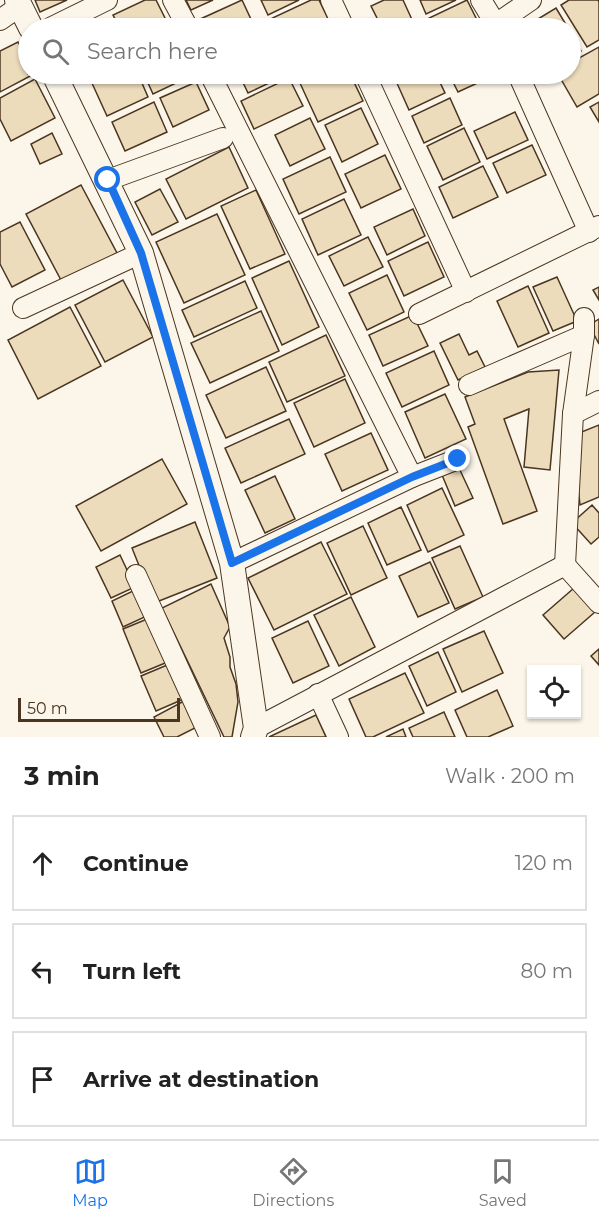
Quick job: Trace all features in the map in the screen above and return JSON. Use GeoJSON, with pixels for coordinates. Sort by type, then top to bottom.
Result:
{"type":"FeatureCollection","features":[{"type":"Feature","properties":{"kind":"street"},"geometry":{"type":"LineString","coordinates":[[70,18],[106,0]]}},
{"type":"Feature","properties":{"kind":"street"},"geometry":{"type":"LineString","coordinates":[[173,0],[183,18]]}},
{"type":"Feature","properties":{"kind":"street"},"geometry":{"type":"LineString","coordinates":[[331,0],[339,18]]}},
{"type":"Feature","properties":{"kind":"street"},"geometry":{"type":"LineString","coordinates":[[481,0],[492,18]]}},
{"type":"Feature","properties":{"kind":"street"},"geometry":{"type":"LineString","coordinates":[[507,18],[531,0]]}},
{"type":"Feature","properties":{"kind":"street"},"geometry":{"type":"LineString","coordinates":[[0,20],[19,3],[26,18]]}},
{"type":"Feature","properties":{"kind":"street"},"geometry":{"type":"LineString","coordinates":[[59,84],[108,180],[141,253],[232,563],[254,732],[318,694],[565,565]]}},
{"type":"Feature","properties":{"kind":"street"},"geometry":{"type":"LineString","coordinates":[[215,84],[412,477]]}},
{"type":"Feature","properties":{"kind":"street"},"geometry":{"type":"LineString","coordinates":[[370,84],[466,292]]}},
{"type":"Feature","properties":{"kind":"street"},"geometry":{"type":"LineString","coordinates":[[419,314],[594,229],[523,84]]}},
{"type":"Feature","properties":{"kind":"street"},"geometry":{"type":"LineString","coordinates":[[108,180],[223,138]]}},
{"type":"Feature","properties":{"kind":"street"},"geometry":{"type":"LineString","coordinates":[[23,308],[141,253]]}},
{"type":"Feature","properties":{"kind":"street"},"geometry":{"type":"LineString","coordinates":[[469,385],[584,327],[573,414],[565,565],[599,603]]}},
{"type":"Feature","properties":{"kind":"street"},"geometry":{"type":"LineString","coordinates":[[573,414],[599,401]]}},
{"type":"Feature","properties":{"kind":"street"},"geometry":{"type":"LineString","coordinates":[[232,563],[412,477],[458,459]]}},
{"type":"Feature","properties":{"kind":"street"},"geometry":{"type":"LineString","coordinates":[[136,575],[210,737]]}},
{"type":"Feature","properties":{"kind":"street"},"geometry":{"type":"LineString","coordinates":[[318,694],[338,737]]}},
{"type":"Feature","properties":{"kind":"building"},"geometry":{"type":"Polygon","coordinates":[[[35,0],[67,0],[40,12],[35,0]]]}},
{"type":"Feature","properties":{"kind":"building"},"geometry":{"type":"Polygon","coordinates":[[[145,0],[156,0],[165,18],[115,18],[113,15],[145,0]]]}},
{"type":"Feature","properties":{"kind":"building"},"geometry":{"type":"Polygon","coordinates":[[[186,0],[213,0],[191,10],[186,0]]]}},
{"type":"Feature","properties":{"kind":"building"},"geometry":{"type":"Polygon","coordinates":[[[242,0],[250,18],[203,18],[242,0]]]}},
{"type":"Feature","properties":{"kind":"building"},"geometry":{"type":"Polygon","coordinates":[[[261,0],[299,0],[268,15],[261,0]]]}},
{"type":"Feature","properties":{"kind":"building"},"geometry":{"type":"Polygon","coordinates":[[[311,0],[319,0],[328,18],[272,18],[311,0]]]}},
{"type":"Feature","properties":{"kind":"building"},"geometry":{"type":"Polygon","coordinates":[[[384,0],[403,0],[411,18],[377,18],[371,6],[384,0]]]}},
{"type":"Feature","properties":{"kind":"building"},"geometry":{"type":"Polygon","coordinates":[[[420,0],[456,0],[426,14],[420,0]]]}},
{"type":"Feature","properties":{"kind":"building"},"geometry":{"type":"Polygon","coordinates":[[[467,0],[476,18],[429,18],[467,0]]]}},
{"type":"Feature","properties":{"kind":"building"},"geometry":{"type":"Polygon","coordinates":[[[569,0],[598,0],[599,40],[587,47],[581,37],[581,18],[569,18],[561,5],[569,0]]]}},
{"type":"Feature","properties":{"kind":"building"},"geometry":{"type":"Polygon","coordinates":[[[556,8],[562,18],[540,18],[556,8]]]}},
{"type":"Feature","properties":{"kind":"building"},"geometry":{"type":"Polygon","coordinates":[[[18,42],[18,82],[0,92],[0,51],[18,42]]]}},
{"type":"Feature","properties":{"kind":"building"},"geometry":{"type":"Polygon","coordinates":[[[599,47],[599,94],[577,107],[564,84],[581,84],[581,57],[599,47]]]}},
{"type":"Feature","properties":{"kind":"building"},"geometry":{"type":"Polygon","coordinates":[[[26,84],[38,84],[55,118],[11,141],[0,119],[0,98],[26,84]]]}},
{"type":"Feature","properties":{"kind":"building"},"geometry":{"type":"Polygon","coordinates":[[[92,84],[142,84],[148,97],[107,116],[92,84]]]}},
{"type":"Feature","properties":{"kind":"building"},"geometry":{"type":"Polygon","coordinates":[[[148,84],[174,84],[153,94],[148,84]]]}},
{"type":"Feature","properties":{"kind":"building"},"geometry":{"type":"Polygon","coordinates":[[[192,84],[197,84],[209,110],[173,127],[160,98],[192,84]]]}},
{"type":"Feature","properties":{"kind":"building"},"geometry":{"type":"Polygon","coordinates":[[[244,84],[267,84],[248,93],[244,84]]]}},
{"type":"Feature","properties":{"kind":"building"},"geometry":{"type":"Polygon","coordinates":[[[276,84],[292,84],[303,106],[254,129],[241,101],[276,84]]]}},
{"type":"Feature","properties":{"kind":"building"},"geometry":{"type":"Polygon","coordinates":[[[300,84],[355,84],[363,101],[318,122],[300,84]]]}},
{"type":"Feature","properties":{"kind":"building"},"geometry":{"type":"Polygon","coordinates":[[[397,84],[441,84],[445,93],[409,110],[397,84]]]}},
{"type":"Feature","properties":{"kind":"building"},"geometry":{"type":"Polygon","coordinates":[[[454,84],[475,84],[458,92],[454,84]]]}},
{"type":"Feature","properties":{"kind":"building"},"geometry":{"type":"Polygon","coordinates":[[[450,98],[462,125],[424,143],[412,116],[450,98]]]}},
{"type":"Feature","properties":{"kind":"building"},"geometry":{"type":"Polygon","coordinates":[[[154,102],[167,132],[125,151],[112,122],[154,102]]]}},
{"type":"Feature","properties":{"kind":"building"},"geometry":{"type":"Polygon","coordinates":[[[599,102],[599,122],[590,107],[599,102]]]}},
{"type":"Feature","properties":{"kind":"building"},"geometry":{"type":"Polygon","coordinates":[[[361,108],[378,144],[342,162],[325,125],[361,108]]]}},
{"type":"Feature","properties":{"kind":"building"},"geometry":{"type":"Polygon","coordinates":[[[515,112],[528,140],[487,159],[474,131],[515,112]]]}},
{"type":"Feature","properties":{"kind":"building"},"geometry":{"type":"Polygon","coordinates":[[[310,118],[325,149],[290,166],[275,135],[310,118]]]}},
{"type":"Feature","properties":{"kind":"building"},"geometry":{"type":"Polygon","coordinates":[[[464,128],[480,162],[443,180],[427,146],[464,128]]]}},
{"type":"Feature","properties":{"kind":"building"},"geometry":{"type":"Polygon","coordinates":[[[52,133],[62,154],[40,164],[31,144],[52,133]]]}},
{"type":"Feature","properties":{"kind":"building"},"geometry":{"type":"Polygon","coordinates":[[[532,145],[546,175],[507,193],[493,163],[532,145]]]}},
{"type":"Feature","properties":{"kind":"building"},"geometry":{"type":"Polygon","coordinates":[[[229,147],[248,188],[186,219],[166,179],[229,147]]]}},
{"type":"Feature","properties":{"kind":"building"},"geometry":{"type":"Polygon","coordinates":[[[385,155],[401,189],[361,208],[345,174],[385,155]]]}},
{"type":"Feature","properties":{"kind":"building"},"geometry":{"type":"Polygon","coordinates":[[[330,157],[346,192],[299,214],[283,179],[330,157]]]}},
{"type":"Feature","properties":{"kind":"building"},"geometry":{"type":"Polygon","coordinates":[[[483,166],[498,197],[453,218],[439,187],[483,166]]]}},
{"type":"Feature","properties":{"kind":"building"},"geometry":{"type":"Polygon","coordinates":[[[81,185],[117,253],[62,282],[26,214],[81,185]]]}},
{"type":"Feature","properties":{"kind":"building"},"geometry":{"type":"Polygon","coordinates":[[[160,189],[178,222],[152,235],[135,202],[160,189]]]}},
{"type":"Feature","properties":{"kind":"building"},"geometry":{"type":"Polygon","coordinates":[[[256,190],[285,254],[250,269],[221,206],[256,190]]]}},
{"type":"Feature","properties":{"kind":"building"},"geometry":{"type":"Polygon","coordinates":[[[344,199],[361,235],[318,255],[302,219],[344,199]]]}},
{"type":"Feature","properties":{"kind":"building"},"geometry":{"type":"Polygon","coordinates":[[[413,209],[425,236],[387,255],[374,227],[413,209]]]}},
{"type":"Feature","properties":{"kind":"building"},"geometry":{"type":"Polygon","coordinates":[[[217,214],[245,275],[184,303],[156,242],[217,214]]]}},
{"type":"Feature","properties":{"kind":"building"},"geometry":{"type":"Polygon","coordinates":[[[20,222],[45,270],[12,287],[0,264],[0,232],[20,222]]]}},
{"type":"Feature","properties":{"kind":"building"},"geometry":{"type":"Polygon","coordinates":[[[368,237],[383,267],[344,286],[329,256],[368,237]]]}},
{"type":"Feature","properties":{"kind":"building"},"geometry":{"type":"Polygon","coordinates":[[[428,242],[444,277],[404,296],[388,261],[428,242]]]}},
{"type":"Feature","properties":{"kind":"building"},"geometry":{"type":"Polygon","coordinates":[[[289,261],[319,327],[282,345],[252,278],[289,261]]]}},
{"type":"Feature","properties":{"kind":"building"},"geometry":{"type":"Polygon","coordinates":[[[387,275],[404,312],[367,330],[349,293],[387,275]]]}},
{"type":"Feature","properties":{"kind":"building"},"geometry":{"type":"Polygon","coordinates":[[[557,277],[577,321],[553,331],[533,287],[557,277]]]}},
{"type":"Feature","properties":{"kind":"building"},"geometry":{"type":"Polygon","coordinates":[[[123,280],[153,337],[105,362],[75,305],[123,280]]]}},
{"type":"Feature","properties":{"kind":"building"},"geometry":{"type":"Polygon","coordinates":[[[245,281],[257,308],[194,337],[182,310],[245,281]]]}},
{"type":"Feature","properties":{"kind":"building"},"geometry":{"type":"Polygon","coordinates":[[[528,286],[549,333],[518,347],[497,301],[528,286]]]}},
{"type":"Feature","properties":{"kind":"building"},"geometry":{"type":"Polygon","coordinates":[[[599,287],[599,300],[593,290],[599,287]]]}},
{"type":"Feature","properties":{"kind":"building"},"geometry":{"type":"Polygon","coordinates":[[[70,307],[101,366],[38,399],[8,340],[70,307]]]}},
{"type":"Feature","properties":{"kind":"building"},"geometry":{"type":"Polygon","coordinates":[[[261,311],[279,351],[210,383],[191,343],[261,311]]]}},
{"type":"Feature","properties":{"kind":"building"},"geometry":{"type":"Polygon","coordinates":[[[413,315],[428,346],[383,366],[369,335],[413,315]]]}},
{"type":"Feature","properties":{"kind":"building"},"geometry":{"type":"Polygon","coordinates":[[[599,319],[599,344],[589,325],[599,319]]]}},
{"type":"Feature","properties":{"kind":"building"},"geometry":{"type":"Polygon","coordinates":[[[459,334],[469,355],[477,351],[485,367],[458,380],[440,343],[459,334]]]}},
{"type":"Feature","properties":{"kind":"building"},"geometry":{"type":"Polygon","coordinates":[[[326,335],[345,376],[287,402],[269,362],[326,335]]]}},
{"type":"Feature","properties":{"kind":"building"},"geometry":{"type":"Polygon","coordinates":[[[434,351],[449,385],[402,407],[386,373],[434,351]]]}},
{"type":"Feature","properties":{"kind":"building"},"geometry":{"type":"Polygon","coordinates":[[[266,367],[286,411],[226,438],[206,395],[266,367]]]}},
{"type":"Feature","properties":{"kind":"building"},"geometry":{"type":"Polygon","coordinates":[[[559,370],[550,470],[524,467],[529,409],[504,419],[537,511],[503,524],[468,427],[475,424],[465,397],[528,372],[559,370]]]}},
{"type":"Feature","properties":{"kind":"building"},"geometry":{"type":"Polygon","coordinates":[[[345,379],[365,423],[314,447],[294,403],[345,379]]]}},
{"type":"Feature","properties":{"kind":"building"},"geometry":{"type":"Polygon","coordinates":[[[445,394],[466,439],[425,458],[405,412],[445,394]]]}},
{"type":"Feature","properties":{"kind":"building"},"geometry":{"type":"Polygon","coordinates":[[[289,419],[305,454],[241,483],[225,448],[289,419]]]}},
{"type":"Feature","properties":{"kind":"building"},"geometry":{"type":"Polygon","coordinates":[[[599,425],[599,497],[580,505],[576,468],[579,433],[599,425]]]}},
{"type":"Feature","properties":{"kind":"building"},"geometry":{"type":"Polygon","coordinates":[[[371,433],[388,470],[342,491],[325,454],[371,433]]]}},
{"type":"Feature","properties":{"kind":"building"},"geometry":{"type":"Polygon","coordinates":[[[162,459],[187,504],[101,551],[76,506],[162,459]]]}},
{"type":"Feature","properties":{"kind":"building"},"geometry":{"type":"Polygon","coordinates":[[[459,468],[473,498],[455,506],[442,475],[459,468]]]}},
{"type":"Feature","properties":{"kind":"building"},"geometry":{"type":"Polygon","coordinates":[[[275,476],[295,519],[265,533],[245,490],[275,476]]]}},
{"type":"Feature","properties":{"kind":"building"},"geometry":{"type":"Polygon","coordinates":[[[442,488],[464,535],[428,552],[407,505],[442,488]]]}},
{"type":"Feature","properties":{"kind":"building"},"geometry":{"type":"Polygon","coordinates":[[[592,505],[599,513],[599,537],[591,544],[572,523],[592,505]]]}},
{"type":"Feature","properties":{"kind":"building"},"geometry":{"type":"Polygon","coordinates":[[[401,507],[421,550],[387,565],[368,523],[401,507]]]}},
{"type":"Feature","properties":{"kind":"building"},"geometry":{"type":"Polygon","coordinates":[[[195,522],[217,578],[154,603],[132,548],[195,522]]]}},
{"type":"Feature","properties":{"kind":"building"},"geometry":{"type":"Polygon","coordinates":[[[363,526],[387,578],[351,595],[327,543],[363,526]]]}},
{"type":"Feature","properties":{"kind":"building"},"geometry":{"type":"Polygon","coordinates":[[[321,542],[347,594],[274,630],[248,578],[321,542]]]}},
{"type":"Feature","properties":{"kind":"building"},"geometry":{"type":"Polygon","coordinates":[[[460,546],[483,597],[455,609],[432,558],[460,546]]]}},
{"type":"Feature","properties":{"kind":"building"},"geometry":{"type":"Polygon","coordinates":[[[120,555],[135,587],[111,598],[96,567],[120,555]]]}},
{"type":"Feature","properties":{"kind":"building"},"geometry":{"type":"Polygon","coordinates":[[[430,562],[449,603],[418,617],[399,576],[430,562]]]}},
{"type":"Feature","properties":{"kind":"building"},"geometry":{"type":"Polygon","coordinates":[[[211,584],[230,627],[224,638],[236,684],[238,702],[232,737],[224,737],[162,608],[211,584]]]}},
{"type":"Feature","properties":{"kind":"building"},"geometry":{"type":"Polygon","coordinates":[[[574,588],[595,612],[564,639],[543,615],[574,588]]]}},
{"type":"Feature","properties":{"kind":"building"},"geometry":{"type":"Polygon","coordinates":[[[137,589],[149,615],[123,627],[112,601],[137,589]]]}},
{"type":"Feature","properties":{"kind":"building"},"geometry":{"type":"Polygon","coordinates":[[[351,597],[375,647],[339,666],[314,615],[351,597]]]}},
{"type":"Feature","properties":{"kind":"building"},"geometry":{"type":"Polygon","coordinates":[[[152,617],[170,661],[141,673],[123,629],[152,617]]]}},
{"type":"Feature","properties":{"kind":"building"},"geometry":{"type":"Polygon","coordinates":[[[308,621],[329,666],[293,683],[272,638],[308,621]]]}},
{"type":"Feature","properties":{"kind":"building"},"geometry":{"type":"Polygon","coordinates":[[[484,631],[503,673],[462,692],[443,649],[484,631]]]}},
{"type":"Feature","properties":{"kind":"building"},"geometry":{"type":"Polygon","coordinates":[[[599,649],[599,665],[591,656],[599,649]]]}},
{"type":"Feature","properties":{"kind":"building"},"geometry":{"type":"Polygon","coordinates":[[[438,652],[456,692],[427,706],[409,666],[438,652]]]}},
{"type":"Feature","properties":{"kind":"building"},"geometry":{"type":"Polygon","coordinates":[[[172,663],[186,698],[156,711],[141,676],[172,663]]]}},
{"type":"Feature","properties":{"kind":"building"},"geometry":{"type":"Polygon","coordinates":[[[405,673],[424,713],[373,737],[366,737],[349,699],[405,673]]]}},
{"type":"Feature","properties":{"kind":"building"},"geometry":{"type":"Polygon","coordinates":[[[497,690],[513,726],[488,737],[467,737],[455,710],[497,690]]]}},
{"type":"Feature","properties":{"kind":"building"},"geometry":{"type":"Polygon","coordinates":[[[184,701],[197,727],[177,737],[164,737],[154,717],[184,701]]]}},
{"type":"Feature","properties":{"kind":"building"},"geometry":{"type":"Polygon","coordinates":[[[444,712],[455,737],[413,737],[409,728],[444,712]]]}},
{"type":"Feature","properties":{"kind":"building"},"geometry":{"type":"Polygon","coordinates":[[[316,715],[326,737],[269,737],[316,715]]]}},
{"type":"Feature","properties":{"kind":"building"},"geometry":{"type":"Polygon","coordinates":[[[403,729],[406,737],[386,737],[403,729]]]}},
{"type":"Feature","properties":{"kind":"route"},"geometry":{"type":"LineString","coordinates":[[108,180],[141,253],[232,563],[412,477],[458,459]]}}]}
